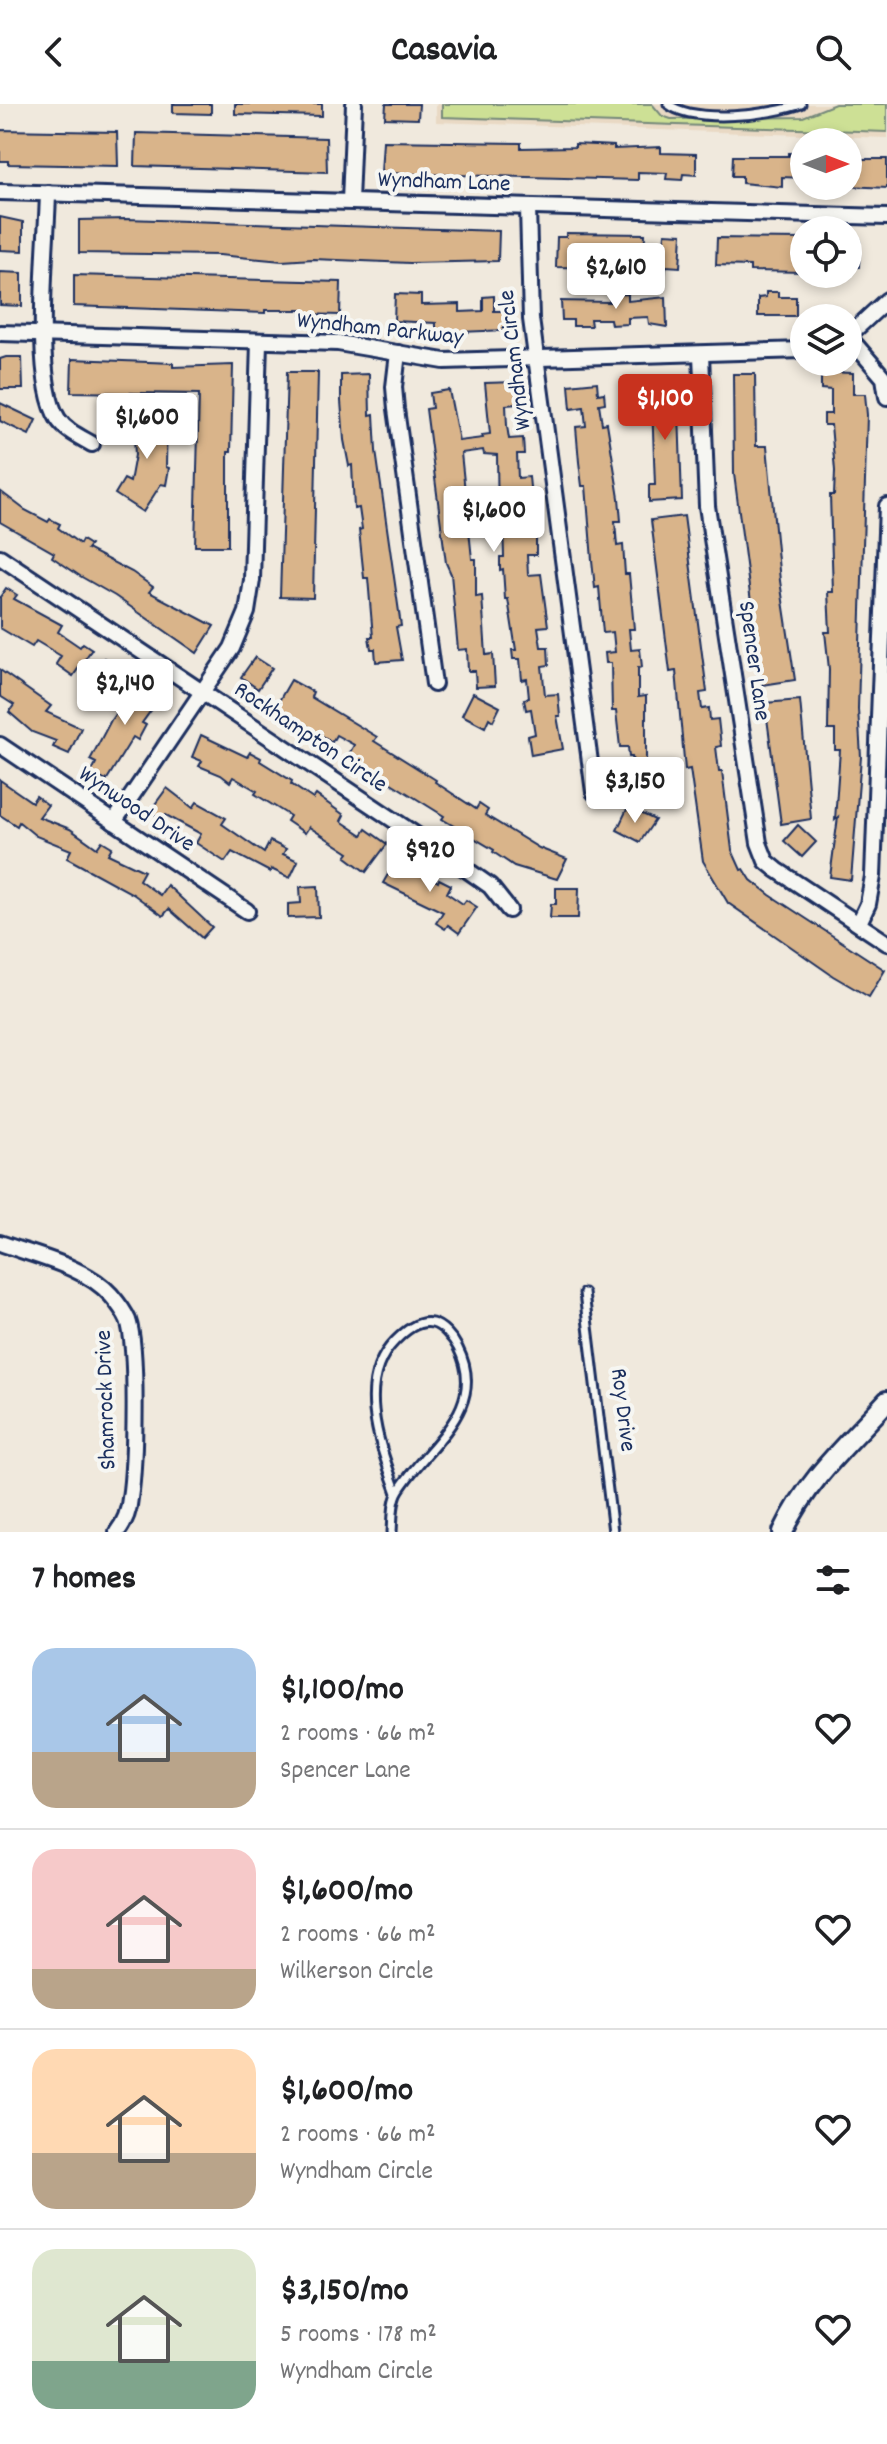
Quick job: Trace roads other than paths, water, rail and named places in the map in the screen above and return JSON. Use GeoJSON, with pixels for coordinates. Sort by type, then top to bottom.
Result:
{"type":"FeatureCollection","features":[{"type":"Feature","properties":{"kind":"street"},"geometry":{"type":"LineString","coordinates":[[350,201],[354,104]]}},
{"type":"Feature","properties":{"kind":"street","name":"Wyndham Lane"},"geometry":{"type":"LineString","coordinates":[[0,192],[887,217]]}},
{"type":"Feature","properties":{"kind":"street"},"geometry":{"type":"LineString","coordinates":[[48,193],[44,335],[47,386],[55,413],[68,430],[92,444]]}},
{"type":"Feature","properties":{"kind":"street","name":"Wyndham Circle"},"geometry":{"type":"LineString","coordinates":[[528,208],[527,279],[594,792]]}},
{"type":"Feature","properties":{"kind":"street"},"geometry":{"type":"LineString","coordinates":[[862,323],[887,300]]}},
{"type":"Feature","properties":{"kind":"street","name":"Wyndham Parkway"},"geometry":{"type":"LineString","coordinates":[[0,333],[338,343],[444,361],[790,351]]}},
{"type":"Feature","properties":{"kind":"street"},"geometry":{"type":"LineString","coordinates":[[114,822],[232,648],[243,627],[250,598],[259,342]]}},
{"type":"Feature","properties":{"kind":"street"},"geometry":{"type":"LineString","coordinates":[[862,352],[884,378],[887,397]]}},
{"type":"Feature","properties":{"kind":"street"},"geometry":{"type":"LineString","coordinates":[[398,353],[394,387],[396,409],[434,684]]}},
{"type":"Feature","properties":{"kind":"street","name":"Spencer Lane"},"geometry":{"type":"LineString","coordinates":[[701,354],[707,506],[759,843],[766,861],[777,870],[887,943]]}},
{"type":"Feature","properties":{"kind":"street"},"geometry":{"type":"LineString","coordinates":[[859,923],[868,904],[873,876],[887,506]]}},
{"type":"Feature","properties":{"kind":"street","name":"Rockhampton Circle"},"geometry":{"type":"LineString","coordinates":[[0,557],[479,878],[496,892],[509,910]]}},
{"type":"Feature","properties":{"kind":"street","name":"Wynwood Drive"},"geometry":{"type":"LineString","coordinates":[[0,745],[247,911]]}},
{"type":"Feature","properties":{"kind":"street","name":"Shamrock Drive"},"geometry":{"type":"LineString","coordinates":[[0,1243],[92,1280],[113,1297],[128,1320],[133,1409],[131,1497],[125,1519],[117,1532]]}},
{"type":"Feature","properties":{"kind":"street"},"geometry":{"type":"LineString","coordinates":[[783,1532],[798,1500],[821,1470],[887,1402]]}},
{"type":"Feature","properties":{"kind":"lane"},"geometry":{"type":"LineString","coordinates":[[668,104],[689,115],[768,113],[801,104]]}},
{"type":"Feature","properties":{"kind":"lane","name":"Roy Drive"},"geometry":{"type":"LineString","coordinates":[[584,1293],[613,1532]]}},
{"type":"Feature","properties":{"kind":"lane"},"geometry":{"type":"LineString","coordinates":[[392,1532],[397,1493],[376,1430],[374,1407],[377,1375],[389,1347],[404,1332],[431,1323],[439,1325],[457,1346],[467,1389],[463,1408],[397,1493]]}}]}
